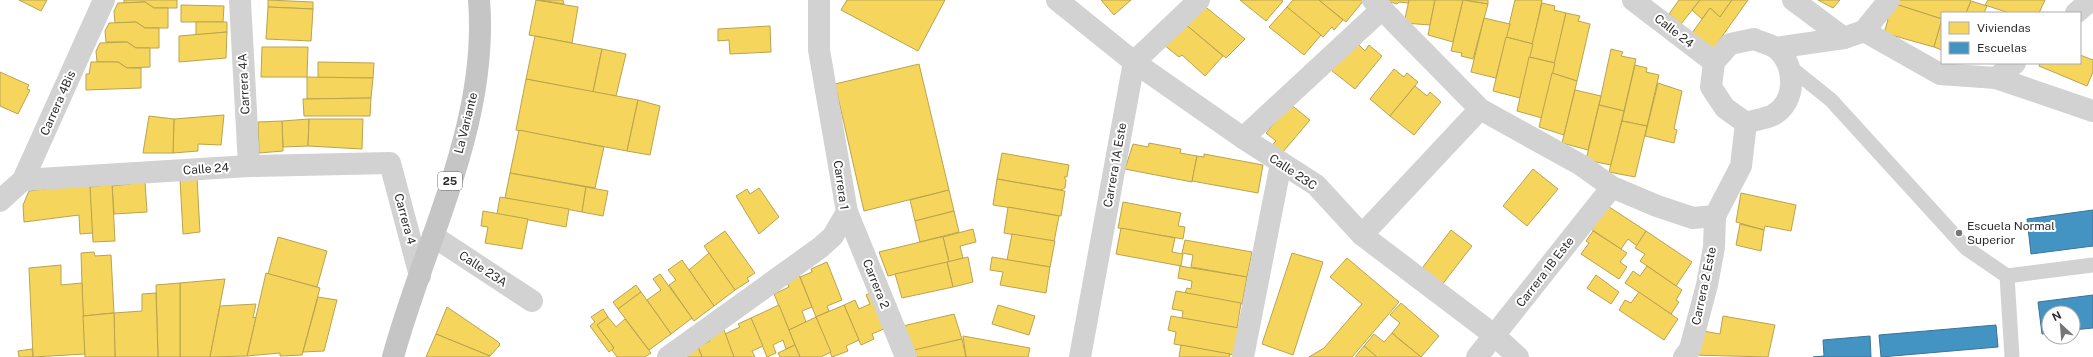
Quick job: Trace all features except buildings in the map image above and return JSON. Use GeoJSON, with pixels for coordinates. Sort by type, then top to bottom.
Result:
{"type":"FeatureCollection","features":[{"type":"Feature","properties":{"kind":"main road","name":"La Variante"},"geometry":{"type":"LineString","coordinates":[[393,357],[406,310],[420,276],[464,138],[475,90],[481,22],[479,0]]}},
{"type":"Feature","properties":{"kind":"street","name":"Carrera 4Bis"},"geometry":{"type":"LineString","coordinates":[[1,201],[23,180],[104,0]]}},
{"type":"Feature","properties":{"kind":"street","name":"Carrera 1"},"geometry":{"type":"LineString","coordinates":[[668,357],[821,247],[833,236],[847,212],[819,50],[819,0]]}},
{"type":"Feature","properties":{"kind":"street","name":"Calle 23C"},"geometry":{"type":"LineString","coordinates":[[1057,0],[1134,62],[1280,164],[1316,186],[1362,235],[1494,335],[1518,357]]}},
{"type":"Feature","properties":{"kind":"street"},"geometry":{"type":"LineString","coordinates":[[1134,62],[1199,0]]}},
{"type":"Feature","properties":{"kind":"street","name":"Calle 24"},"geometry":{"type":"LineString","coordinates":[[1633,0],[1714,62]]}},
{"type":"Feature","properties":{"kind":"street"},"geometry":{"type":"LineString","coordinates":[[1793,0],[1844,38]]}},
{"type":"Feature","properties":{"kind":"street"},"geometry":{"type":"LineString","coordinates":[[1776,48],[1790,67],[1792,84],[1786,102],[1773,115],[1746,123],[1724,108],[1712,87],[1714,62],[1730,44],[1754,39],[1776,48],[1844,38],[1864,31],[1889,0]]}},
{"type":"Feature","properties":{"kind":"street"},"geometry":{"type":"LineString","coordinates":[[2077,12],[2091,0]]}},
{"type":"Feature","properties":{"kind":"street","name":"Carrera 4A"},"geometry":{"type":"LineString","coordinates":[[240,1],[249,166]]}},
{"type":"Feature","properties":{"kind":"street"},"geometry":{"type":"LineString","coordinates":[[1243,138],[1378,4],[1480,109],[1581,165],[1612,187],[1657,206],[1693,218],[1715,216]]}},
{"type":"Feature","properties":{"kind":"street"},"geometry":{"type":"LineString","coordinates":[[1864,31],[1940,74],[1996,78],[2093,111]]}},
{"type":"Feature","properties":{"kind":"street","name":"Carrera 1A Este"},"geometry":{"type":"LineString","coordinates":[[1080,357],[1134,62]]}},
{"type":"Feature","properties":{"kind":"street"},"geometry":{"type":"LineString","coordinates":[[1996,78],[2014,64]]}},
{"type":"Feature","properties":{"kind":"street"},"geometry":{"type":"LineString","coordinates":[[1362,235],[1480,109]]}},
{"type":"Feature","properties":{"kind":"street","name":"Carrera 2 Este"},"geometry":{"type":"LineString","coordinates":[[1684,357],[1690,348],[1707,285],[1714,247],[1715,216],[1741,166],[1746,123]]}},
{"type":"Feature","properties":{"kind":"street","name":"Calle 24"},"geometry":{"type":"LineString","coordinates":[[23,180],[249,166],[390,163]]}},
{"type":"Feature","properties":{"kind":"street","name":"Carrera 4"},"geometry":{"type":"LineString","coordinates":[[390,163],[420,276]]}},
{"type":"Feature","properties":{"kind":"street"},"geometry":{"type":"LineString","coordinates":[[1243,357],[1280,164]]}},
{"type":"Feature","properties":{"kind":"street","name":"Carrera 1B Este"},"geometry":{"type":"LineString","coordinates":[[1477,357],[1612,187]]}},
{"type":"Feature","properties":{"kind":"street","name":"Carrera 2"},"geometry":{"type":"LineString","coordinates":[[847,212],[906,357]]}},
{"type":"Feature","properties":{"kind":"street","name":"Calle 23A"},"geometry":{"type":"LineString","coordinates":[[433,236],[532,301]]}},
{"type":"Feature","properties":{"kind":"lane"},"geometry":{"type":"LineString","coordinates":[[1790,67],[1831,100],[1966,248],[2007,276],[2093,265]]}},
{"type":"Feature","properties":{"kind":"lane"},"geometry":{"type":"LineString","coordinates":[[2007,276],[2012,357]]}},
{"type":"Feature","properties":{"kind":"place","name":"Escuela Normal Superior"},"geometry":{"type":"Point","coordinates":[1959,233]}}]}
